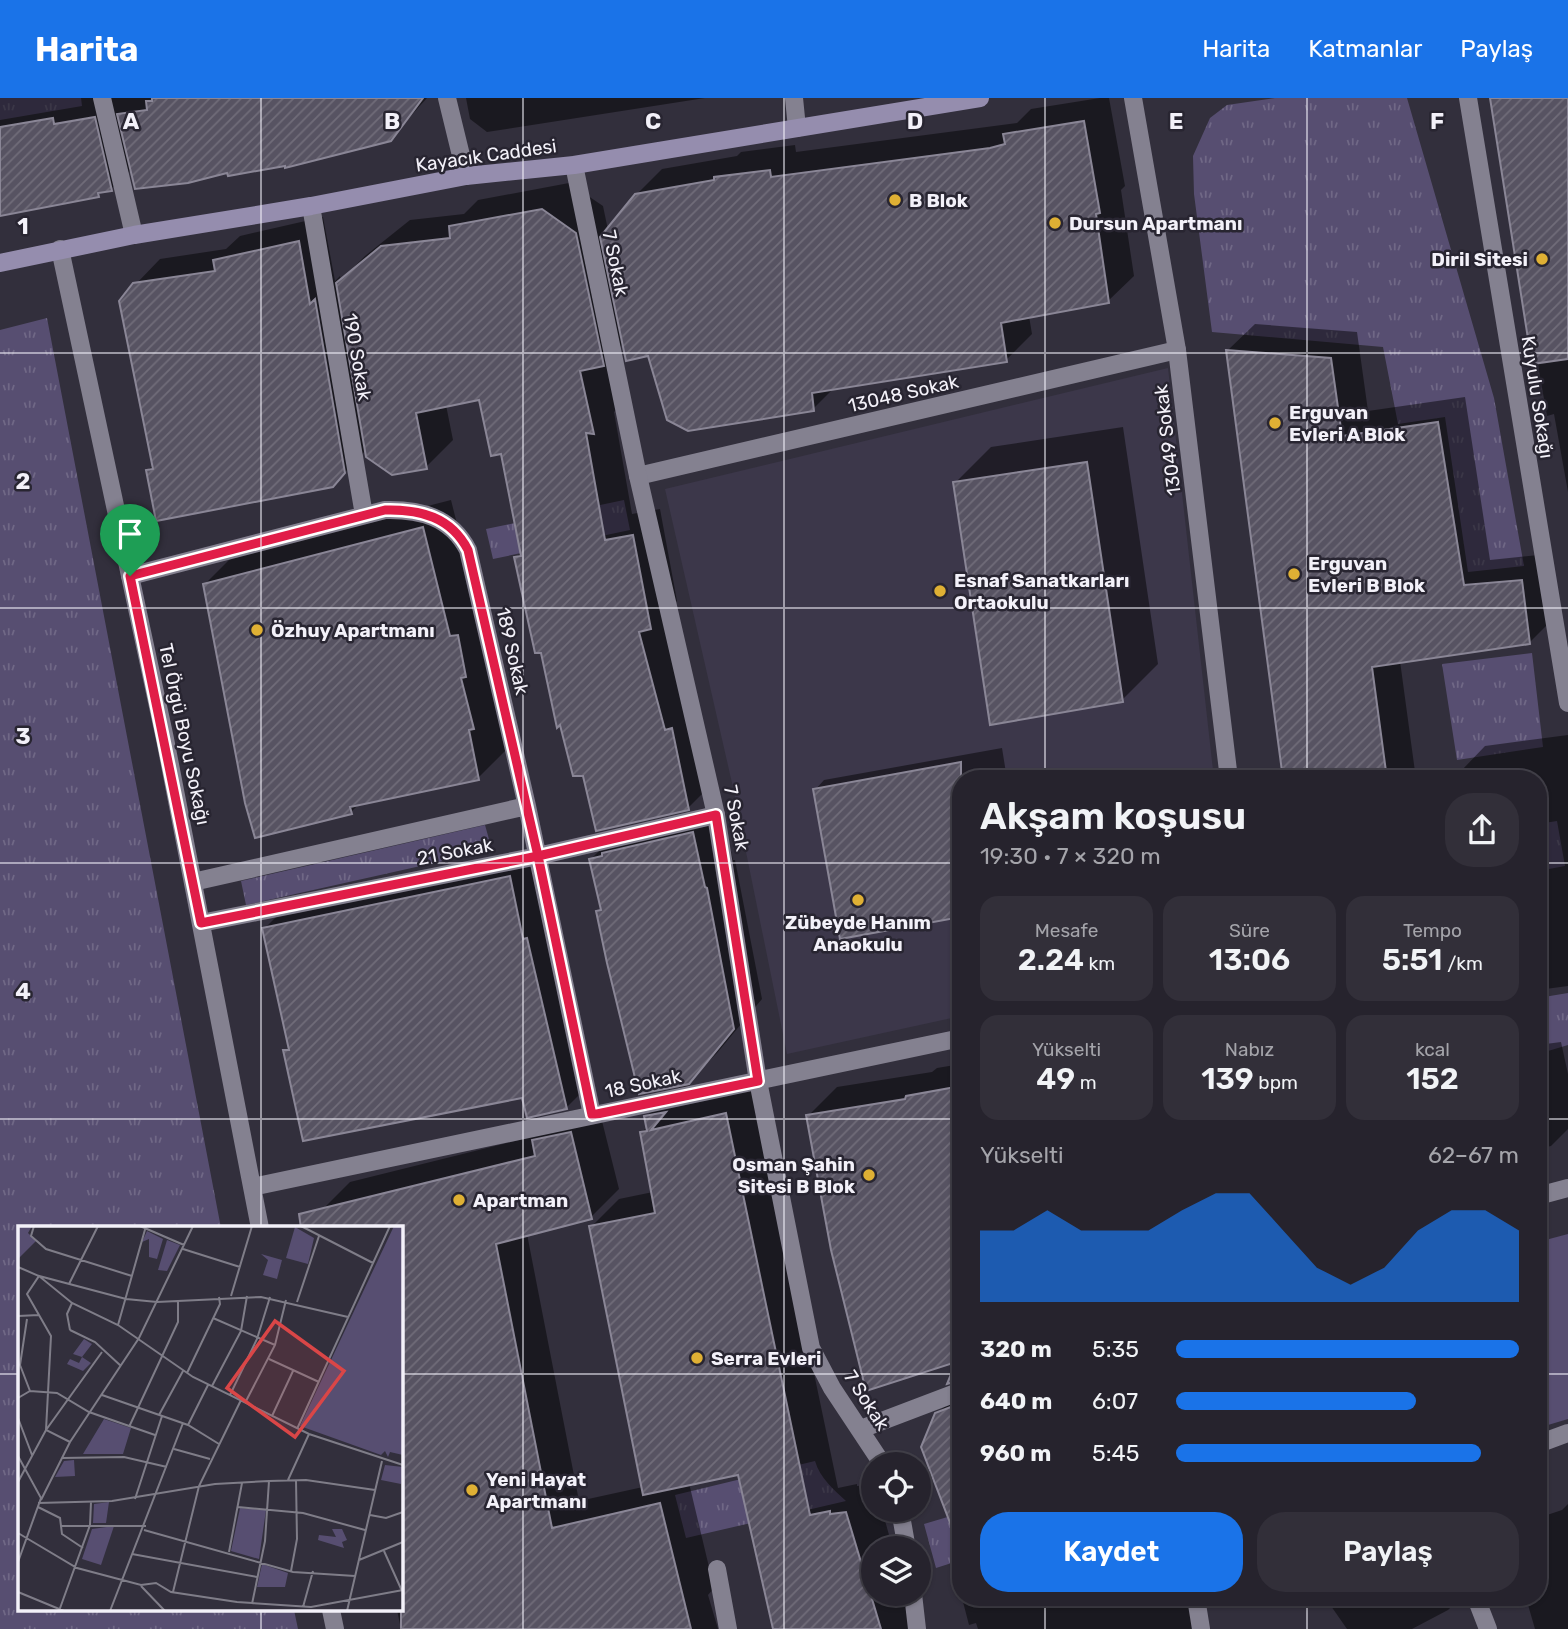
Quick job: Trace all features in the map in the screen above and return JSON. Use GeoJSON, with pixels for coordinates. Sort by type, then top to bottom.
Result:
{"type":"FeatureCollection","features":[{"type":"Feature","properties":{"kind":"main road","name":"Kayacık Caddesi"},"geometry":{"type":"LineString","coordinates":[[0,263],[134,235],[311,206],[466,176],[574,165],[980,98]]}},
{"type":"Feature","properties":{"kind":"street"},"geometry":{"type":"LineString","coordinates":[[103,98],[134,235]]}},
{"type":"Feature","properties":{"kind":"street"},"geometry":{"type":"LineString","coordinates":[[447,98],[466,176]]}},
{"type":"Feature","properties":{"kind":"street"},"geometry":{"type":"LineString","coordinates":[[794,98],[797,128]]}},
{"type":"Feature","properties":{"kind":"street","name":"13049 Sokak"},"geometry":{"type":"LineString","coordinates":[[1133,98],[1177,350],[1228,770]]}},
{"type":"Feature","properties":{"kind":"street","name":"Kuyulu Sokağı"},"geometry":{"type":"LineString","coordinates":[[1468,98],[1568,703]]}},
{"type":"Feature","properties":{"kind":"street","name":"7 Sokak"},"geometry":{"type":"LineString","coordinates":[[574,165],[638,476],[716,815],[758,1081],[811,1348],[832,1388],[875,1452]]}},
{"type":"Feature","properties":{"kind":"street","name":"190 Sokak"},"geometry":{"type":"LineString","coordinates":[[311,206],[364,515]]}},
{"type":"Feature","properties":{"kind":"street","name":"Tel Örgü Boyu Sokağı"},"geometry":{"type":"LineString","coordinates":[[60,249],[193,882],[260,1226]]}},
{"type":"Feature","properties":{"kind":"street","name":"13048 Sokak"},"geometry":{"type":"LineString","coordinates":[[638,476],[1177,350]]}},
{"type":"Feature","properties":{"kind":"street","name":"189 Sokak"},"geometry":{"type":"LineString","coordinates":[[130,576],[385,510],[408,509],[439,520],[461,536],[468,550],[527,806],[592,1115]]}},
{"type":"Feature","properties":{"kind":"street","name":"21 Sokak"},"geometry":{"type":"LineString","coordinates":[[193,882],[527,806]]}},
{"type":"Feature","properties":{"kind":"street","name":"21 Sokak"},"geometry":{"type":"LineString","coordinates":[[201,923],[538,856],[716,815]]}},
{"type":"Feature","properties":{"kind":"street","name":"18 Sokak"},"geometry":{"type":"LineString","coordinates":[[252,1187],[952,1040]]}},
{"type":"Feature","properties":{"kind":"street"},"geometry":{"type":"LineString","coordinates":[[1547,1194],[1568,1188]]}},
{"type":"Feature","properties":{"kind":"street"},"geometry":{"type":"LineString","coordinates":[[861,1429],[952,1394]]}},
{"type":"Feature","properties":{"kind":"street"},"geometry":{"type":"LineString","coordinates":[[1547,1441],[1568,1433]]}},
{"type":"Feature","properties":{"kind":"street"},"geometry":{"type":"LineString","coordinates":[[717,1569],[728,1629]]}},
{"type":"Feature","properties":{"kind":"street"},"geometry":{"type":"LineString","coordinates":[[914,1606],[917,1629]]}},
{"type":"Feature","properties":{"kind":"street"},"geometry":{"type":"LineString","coordinates":[[1197,1606],[1201,1629]]}},
{"type":"Feature","properties":{"kind":"street"},"geometry":{"type":"LineString","coordinates":[[1479,1606],[1489,1629]]}},
{"type":"Feature","properties":{"kind":"shaded area","name":"Esnaf Sanatkarları Ortaokulu"},"geometry":{"type":"Polygon","coordinates":[[[1168,368],[1213,770],[952,770],[952,1018],[787,1054],[732,783],[665,489],[1168,368]]]}},
{"type":"Feature","properties":{"kind":"green space"},"geometry":{"type":"Polygon","coordinates":[[[0,98],[81,98],[82,106],[0,120],[0,98]]]}},
{"type":"Feature","properties":{"kind":"green space"},"geometry":{"type":"Polygon","coordinates":[[[1275,98],[1407,98],[1494,398],[1524,566],[1468,572],[1445,417],[1398,424],[1383,347],[1212,332],[1194,194],[1193,156],[1210,118],[1227,105],[1275,98]]]}},
{"type":"Feature","properties":{"kind":"green space"},"geometry":{"type":"Polygon","coordinates":[[[47,318],[221,1226],[18,1226],[18,1612],[294,1612],[298,1629],[0,1629],[0,330],[47,318]]]}},
{"type":"Feature","properties":{"kind":"green space"},"geometry":{"type":"Polygon","coordinates":[[[624,500],[630,530],[493,559],[486,529],[624,500]]]}},
{"type":"Feature","properties":{"kind":"green space"},"geometry":{"type":"Polygon","coordinates":[[[1532,653],[1543,747],[1457,760],[1442,664],[1532,653]]]}},
{"type":"Feature","properties":{"kind":"green space"},"geometry":{"type":"Polygon","coordinates":[[[1557,821],[1565,866],[1547,869],[1547,823],[1557,821]]]}},
{"type":"Feature","properties":{"kind":"green space"},"geometry":{"type":"Polygon","coordinates":[[[485,825],[492,850],[246,905],[241,881],[485,825]]]}},
{"type":"Feature","properties":{"kind":"green space"},"geometry":{"type":"Polygon","coordinates":[[[1568,993],[1568,1045],[1547,1051],[1547,996],[1568,993]]]}},
{"type":"Feature","properties":{"kind":"green space"},"geometry":{"type":"Polygon","coordinates":[[[1568,1234],[1568,1419],[1547,1425],[1547,1240],[1568,1234]]]}},
{"type":"Feature","properties":{"kind":"green space"},"geometry":{"type":"Polygon","coordinates":[[[815,1461],[824,1478],[846,1501],[686,1538],[675,1495],[815,1461]]]}},
{"type":"Feature","properties":{"kind":"green space"},"geometry":{"type":"Polygon","coordinates":[[[952,1516],[952,1563],[936,1568],[931,1550],[931,1536],[927,1536],[924,1524],[952,1516]]]}},
{"type":"Feature","properties":{"kind":"building"},"geometry":{"type":"Polygon","coordinates":[[[152,98],[423,98],[391,141],[285,168],[228,176],[227,173],[188,183],[135,189],[117,114],[147,110],[146,101],[152,101],[152,98]]]}},
{"type":"Feature","properties":{"kind":"building","name":"Diril Sitesi"},"geometry":{"type":"Polygon","coordinates":[[[1490,98],[1568,98],[1568,359],[1532,364],[1490,98]]]}},
{"type":"Feature","properties":{"kind":"building"},"geometry":{"type":"Polygon","coordinates":[[[95,117],[112,191],[98,193],[99,197],[0,216],[0,127],[53,118],[54,124],[95,117]]]}},
{"type":"Feature","properties":{"kind":"building"},"geometry":{"type":"Polygon","coordinates":[[[1084,121],[1100,213],[1096,214],[1109,303],[1001,323],[1007,362],[812,393],[814,411],[688,431],[667,420],[648,356],[626,361],[600,237],[635,194],[714,180],[714,177],[770,170],[771,177],[990,148],[1005,144],[1003,134],[1084,121]]]}},
{"type":"Feature","properties":{"kind":"building"},"geometry":{"type":"Polygon","coordinates":[[[542,209],[576,233],[604,366],[580,371],[594,434],[586,433],[605,540],[633,535],[651,629],[639,632],[665,730],[672,728],[689,810],[596,831],[583,776],[573,776],[560,725],[557,728],[541,653],[535,653],[514,557],[521,556],[501,454],[491,456],[479,400],[416,413],[427,469],[392,475],[366,457],[336,283],[381,246],[450,238],[449,226],[542,209]]]}},
{"type":"Feature","properties":{"kind":"building"},"geometry":{"type":"Polygon","coordinates":[[[299,241],[310,304],[315,299],[345,473],[333,487],[156,521],[146,470],[153,469],[119,301],[133,283],[215,271],[213,260],[299,241]]]}},
{"type":"Feature","properties":{"kind":"building"},"geometry":{"type":"Polygon","coordinates":[[[1226,350],[1331,358],[1342,436],[1438,422],[1464,585],[1522,580],[1530,644],[1372,667],[1386,770],[1282,770],[1226,350]]]}},
{"type":"Feature","properties":{"kind":"building","name":"Esnaf Sanatkarları Ortaokulu"},"geometry":{"type":"Polygon","coordinates":[[[1087,462],[1123,702],[990,725],[953,482],[1087,462]]]}},
{"type":"Feature","properties":{"kind":"building"},"geometry":{"type":"Polygon","coordinates":[[[423,527],[450,636],[458,635],[466,677],[461,678],[474,729],[469,730],[479,780],[350,807],[352,814],[255,838],[245,803],[203,584],[423,527]]]}},
{"type":"Feature","properties":{"kind":"building","name":"Zübeyde Hanım Anaokulu"},"geometry":{"type":"Polygon","coordinates":[[[961,762],[961,770],[952,770],[952,919],[840,939],[813,789],[961,762]]]}},
{"type":"Feature","properties":{"kind":"building"},"geometry":{"type":"Polygon","coordinates":[[[693,832],[707,888],[734,1029],[689,1084],[639,1094],[607,963],[596,911],[601,910],[589,859],[602,856],[602,853],[693,832]]]}},
{"type":"Feature","properties":{"kind":"building"},"geometry":{"type":"Polygon","coordinates":[[[510,876],[523,939],[527,938],[567,1109],[527,1118],[522,1098],[303,1141],[283,1050],[289,1050],[262,928],[510,876]]]}},
{"type":"Feature","properties":{"kind":"building"},"geometry":{"type":"Polygon","coordinates":[[[952,1088],[952,1363],[866,1391],[831,1250],[806,1115],[905,1099],[906,1096],[952,1088]]]}},
{"type":"Feature","properties":{"kind":"building"},"geometry":{"type":"Polygon","coordinates":[[[666,1112],[651,1130],[726,1113],[810,1515],[830,1511],[830,1514],[846,1512],[861,1562],[861,1606],[874,1606],[881,1629],[773,1629],[738,1475],[643,1495],[589,1226],[655,1213],[640,1132],[647,1131],[644,1116],[666,1112]]]}},
{"type":"Feature","properties":{"kind":"building"},"geometry":{"type":"Polygon","coordinates":[[[571,1132],[592,1219],[496,1244],[552,1528],[660,1503],[691,1629],[401,1629],[402,1226],[301,1226],[299,1214],[535,1156],[532,1140],[571,1132]]]}},
{"type":"Feature","properties":{"kind":"building"},"geometry":{"type":"Polygon","coordinates":[[[952,1406],[952,1528],[931,1473],[931,1452],[923,1452],[921,1447],[935,1413],[952,1406]]]}},
{"type":"Feature","properties":{"kind":"place","name":"B Blok"},"geometry":{"type":"Point","coordinates":[895,200]}},
{"type":"Feature","properties":{"kind":"place","name":"Dursun Apartmanı"},"geometry":{"type":"Point","coordinates":[1055,223]}},
{"type":"Feature","properties":{"kind":"place","name":"Diril Sitesi"},"geometry":{"type":"Point","coordinates":[1542,259]}},
{"type":"Feature","properties":{"kind":"place","name":"Erguvan Evleri A Blok"},"geometry":{"type":"Point","coordinates":[1275,423]}},
{"type":"Feature","properties":{"kind":"place","name":"Erguvan Evleri B Blok"},"geometry":{"type":"Point","coordinates":[1294,574]}},
{"type":"Feature","properties":{"kind":"place","name":"Esnaf Sanatkarları Ortaokulu"},"geometry":{"type":"Point","coordinates":[940,591]}},
{"type":"Feature","properties":{"kind":"place","name":"Özhuy Apartmanı"},"geometry":{"type":"Point","coordinates":[257,630]}},
{"type":"Feature","properties":{"kind":"place","name":"Zübeyde Hanım Anaokulu"},"geometry":{"type":"Point","coordinates":[858,900]}},
{"type":"Feature","properties":{"kind":"place","name":"Osman Şahin Sitesi B Blok"},"geometry":{"type":"Point","coordinates":[869,1175]}},
{"type":"Feature","properties":{"kind":"place","name":"Apartman"},"geometry":{"type":"Point","coordinates":[459,1200]}},
{"type":"Feature","properties":{"kind":"place","name":"Serra Evleri"},"geometry":{"type":"Point","coordinates":[697,1358]}},
{"type":"Feature","properties":{"kind":"place","name":"Yeni Hayat Apartmanı"},"geometry":{"type":"Point","coordinates":[472,1490]}},
{"type":"Feature","properties":{"kind":"route"},"geometry":{"type":"LineString","coordinates":[[130,576],[201,923],[538,856],[592,1115],[758,1081],[716,815],[538,856],[468,550],[461,536],[451,527],[408,509],[385,510],[130,576]]}}]}
